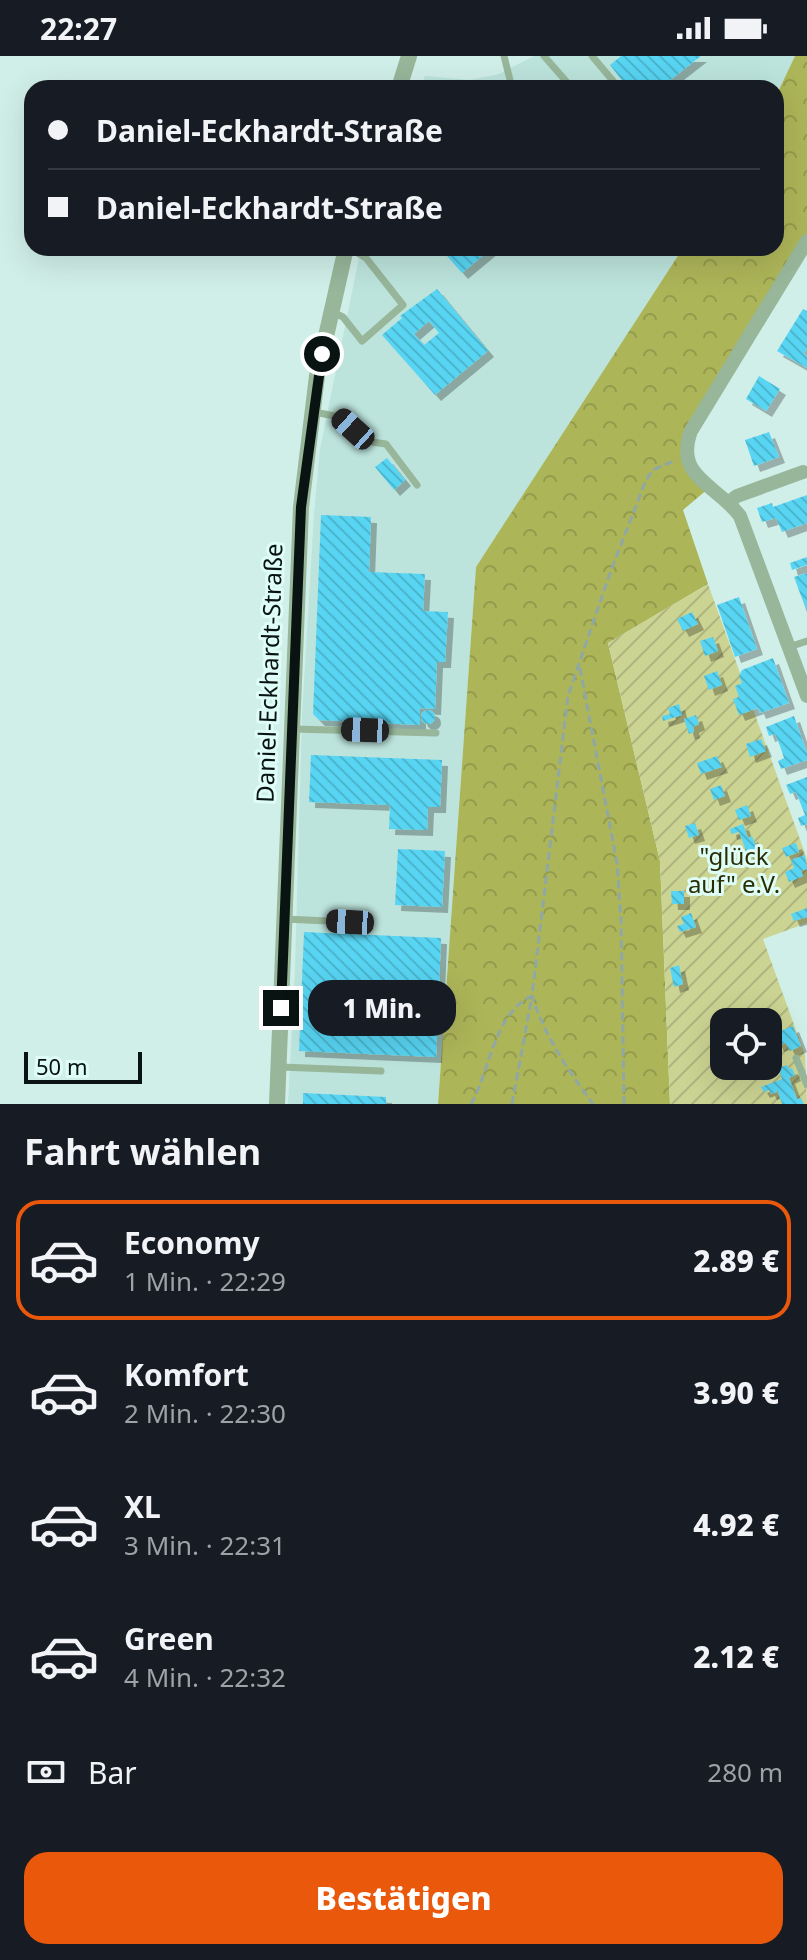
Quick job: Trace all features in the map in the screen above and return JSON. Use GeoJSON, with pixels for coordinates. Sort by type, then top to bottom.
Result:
{"type":"FeatureCollection","features":[{"type":"Feature","properties":{"kind":"street"},"geometry":{"type":"LineString","coordinates":[[402,80],[409,56]]}},
{"type":"Feature","properties":{"kind":"street"},"geometry":{"type":"LineString","coordinates":[[807,241],[691,431],[686,457],[694,474],[729,502],[740,516],[807,696]]}},
{"type":"Feature","properties":{"kind":"street","name":"Daniel-Eckhardt-Straße"},"geometry":{"type":"LineString","coordinates":[[277,1104],[301,507],[312,411],[330,311],[346,256]]}},
{"type":"Feature","properties":{"kind":"street"},"geometry":{"type":"LineString","coordinates":[[729,502],[737,496],[806,470]]}},
{"type":"Feature","properties":{"kind":"lane"},"geometry":{"type":"LineString","coordinates":[[504,56],[510,80]]}},
{"type":"Feature","properties":{"kind":"lane"},"geometry":{"type":"LineString","coordinates":[[544,56],[565,80]]}},
{"type":"Feature","properties":{"kind":"lane"},"geometry":{"type":"LineString","coordinates":[[592,56],[612,80]]}},
{"type":"Feature","properties":{"kind":"lane"},"geometry":{"type":"LineString","coordinates":[[330,311],[343,317],[362,341],[403,305],[362,256]]}},
{"type":"Feature","properties":{"kind":"lane"},"geometry":{"type":"LineString","coordinates":[[312,411],[340,417],[365,441],[386,444],[417,485]]}},
{"type":"Feature","properties":{"kind":"lane"},"geometry":{"type":"LineString","coordinates":[[789,647],[807,641]]}},
{"type":"Feature","properties":{"kind":"lane"},"geometry":{"type":"LineString","coordinates":[[292,728],[436,733]]}},
{"type":"Feature","properties":{"kind":"lane"},"geometry":{"type":"LineString","coordinates":[[285,919],[350,922]]}},
{"type":"Feature","properties":{"kind":"lane"},"geometry":{"type":"LineString","coordinates":[[796,1058],[807,1085]]}},
{"type":"Feature","properties":{"kind":"lane"},"geometry":{"type":"LineString","coordinates":[[278,1067],[381,1071]]}},
{"type":"Feature","properties":{"kind":"path"},"geometry":{"type":"LineString","coordinates":[[512,1104],[532,996],[568,696],[646,480],[661,465],[686,457]]}},
{"type":"Feature","properties":{"kind":"path"},"geometry":{"type":"LineString","coordinates":[[580,667],[617,863],[624,1104]]}},
{"type":"Feature","properties":{"kind":"path"},"geometry":{"type":"LineString","coordinates":[[471,1104],[502,1029],[522,1001],[532,996]]}},
{"type":"Feature","properties":{"kind":"path"},"geometry":{"type":"LineString","coordinates":[[532,996],[538,1017],[555,1049],[593,1104]]}},
{"type":"Feature","properties":{"kind":"shaded area"},"geometry":{"type":"Polygon","coordinates":[[[534,56],[795,56],[784,80],[470,80],[499,74],[534,56]]]}},
{"type":"Feature","properties":{"kind":"shaded area"},"geometry":{"type":"Polygon","coordinates":[[[425,76],[470,80],[423,80],[425,76]]]}},
{"type":"Feature","properties":{"kind":"shaded area"},"geometry":{"type":"Polygon","coordinates":[[[359,256],[678,256],[476,567],[438,1104],[288,1104],[302,714],[320,449],[359,256]]]}},
{"type":"Feature","properties":{"kind":"green space"},"geometry":{"type":"Polygon","coordinates":[[[795,56],[807,56],[807,237],[685,443],[709,488],[683,510],[708,584],[608,643],[660,861],[670,1104],[438,1104],[476,567],[678,256],[784,256],[784,80],[795,56]]]}},
{"type":"Feature","properties":{"kind":"green space","name":"\"glück auf\" e.V."},"geometry":{"type":"Polygon","coordinates":[[[708,584],[807,859],[807,923],[763,939],[805,1055],[807,1104],[670,1104],[660,861],[608,643],[708,584]]]}},
{"type":"Feature","properties":{"kind":"building"},"geometry":{"type":"Polygon","coordinates":[[[621,56],[701,56],[670,80],[622,80],[610,65],[621,56]]]}},
{"type":"Feature","properties":{"kind":"building"},"geometry":{"type":"Polygon","coordinates":[[[447,256],[482,256],[462,273],[447,256]]]}},
{"type":"Feature","properties":{"kind":"building"},"geometry":{"type":"Polygon","coordinates":[[[437,289],[488,351],[435,395],[382,335],[402,318],[400,316],[437,289]],[[429,321],[414,334],[424,345],[439,333],[429,321]]]}},
{"type":"Feature","properties":{"kind":"building"},"geometry":{"type":"Polygon","coordinates":[[[803,309],[807,311],[807,348],[804,354],[807,356],[807,368],[777,351],[803,309]]]}},
{"type":"Feature","properties":{"kind":"building"},"geometry":{"type":"Polygon","coordinates":[[[759,376],[780,389],[766,411],[746,399],[759,376]]]}},
{"type":"Feature","properties":{"kind":"building"},"geometry":{"type":"Polygon","coordinates":[[[769,432],[779,457],[754,466],[745,440],[769,432]]]}},
{"type":"Feature","properties":{"kind":"building"},"geometry":{"type":"Polygon","coordinates":[[[387,458],[405,480],[394,490],[375,467],[387,458]]]}},
{"type":"Feature","properties":{"kind":"building"},"geometry":{"type":"Polygon","coordinates":[[[807,495],[807,523],[782,532],[776,518],[762,522],[757,508],[772,503],[773,507],[807,495]]]}},
{"type":"Feature","properties":{"kind":"building"},"geometry":{"type":"Polygon","coordinates":[[[321,515],[371,517],[369,572],[425,574],[423,611],[448,612],[445,662],[437,662],[435,709],[420,708],[420,725],[319,720],[313,714],[321,515]]]}},
{"type":"Feature","properties":{"kind":"building"},"geometry":{"type":"Polygon","coordinates":[[[807,557],[807,565],[792,570],[790,563],[807,557]]]}},
{"type":"Feature","properties":{"kind":"building"},"geometry":{"type":"Polygon","coordinates":[[[807,573],[807,612],[794,577],[807,573]]]}},
{"type":"Feature","properties":{"kind":"building"},"geometry":{"type":"Polygon","coordinates":[[[739,597],[757,649],[735,657],[717,605],[739,597]]]}},
{"type":"Feature","properties":{"kind":"building"},"geometry":{"type":"Polygon","coordinates":[[[692,612],[698,624],[683,631],[677,619],[692,612]]]}},
{"type":"Feature","properties":{"kind":"building"},"geometry":{"type":"Polygon","coordinates":[[[713,637],[718,651],[705,656],[700,641],[713,637]]]}},
{"type":"Feature","properties":{"kind":"building"},"geometry":{"type":"Polygon","coordinates":[[[773,658],[789,703],[760,713],[758,708],[739,715],[733,699],[739,697],[735,686],[742,683],[739,676],[742,670],[773,658]]]}},
{"type":"Feature","properties":{"kind":"building"},"geometry":{"type":"Polygon","coordinates":[[[717,671],[722,685],[709,690],[704,676],[717,671]]]}},
{"type":"Feature","properties":{"kind":"building"},"geometry":{"type":"Polygon","coordinates":[[[679,704],[682,715],[663,721],[662,716],[670,714],[668,708],[679,704]]]}},
{"type":"Feature","properties":{"kind":"building"},"geometry":{"type":"Polygon","coordinates":[[[428,710],[435,717],[428,724],[421,717],[428,710]]]}},
{"type":"Feature","properties":{"kind":"building"},"geometry":{"type":"Polygon","coordinates":[[[696,715],[699,724],[689,734],[684,719],[696,715]]]}},
{"type":"Feature","properties":{"kind":"building"},"geometry":{"type":"Polygon","coordinates":[[[794,716],[807,760],[781,769],[778,761],[784,758],[780,746],[775,734],[769,736],[766,727],[794,716]]]}},
{"type":"Feature","properties":{"kind":"building"},"geometry":{"type":"Polygon","coordinates":[[[761,739],[766,751],[750,757],[746,744],[761,739]]]}},
{"type":"Feature","properties":{"kind":"building"},"geometry":{"type":"Polygon","coordinates":[[[311,755],[442,760],[440,807],[428,807],[427,830],[389,829],[390,805],[309,802],[311,755]]]}},
{"type":"Feature","properties":{"kind":"building"},"geometry":{"type":"Polygon","coordinates":[[[717,756],[722,767],[701,774],[697,763],[717,756]]]}},
{"type":"Feature","properties":{"kind":"building"},"geometry":{"type":"Polygon","coordinates":[[[807,777],[807,824],[801,826],[798,818],[805,815],[796,792],[790,794],[786,785],[807,777]]]}},
{"type":"Feature","properties":{"kind":"building"},"geometry":{"type":"Polygon","coordinates":[[[721,785],[725,796],[714,800],[710,789],[721,785]]]}},
{"type":"Feature","properties":{"kind":"building"},"geometry":{"type":"Polygon","coordinates":[[[747,805],[751,816],[739,820],[735,810],[747,805]]]}},
{"type":"Feature","properties":{"kind":"building"},"geometry":{"type":"Polygon","coordinates":[[[695,823],[699,835],[689,838],[685,826],[695,823]]]}},
{"type":"Feature","properties":{"kind":"building"},"geometry":{"type":"Polygon","coordinates":[[[743,824],[758,852],[748,856],[739,832],[731,834],[730,829],[743,824]]]}},
{"type":"Feature","properties":{"kind":"building"},"geometry":{"type":"Polygon","coordinates":[[[796,843],[799,852],[786,857],[782,848],[796,843]]]}},
{"type":"Feature","properties":{"kind":"building"},"geometry":{"type":"Polygon","coordinates":[[[398,849],[445,851],[442,907],[395,905],[398,849]]]}},
{"type":"Feature","properties":{"kind":"building"},"geometry":{"type":"Polygon","coordinates":[[[805,855],[807,869],[801,871],[803,876],[789,882],[785,872],[794,868],[791,860],[805,855]]]}},
{"type":"Feature","properties":{"kind":"building"},"geometry":{"type":"Polygon","coordinates":[[[671,891],[684,891],[684,904],[672,904],[671,891]]]}},
{"type":"Feature","properties":{"kind":"building"},"geometry":{"type":"Polygon","coordinates":[[[807,908],[807,917],[794,921],[791,914],[807,908]]]}},
{"type":"Feature","properties":{"kind":"building"},"geometry":{"type":"Polygon","coordinates":[[[691,913],[696,927],[680,932],[677,926],[684,924],[681,917],[691,913]]]}},
{"type":"Feature","properties":{"kind":"building"},"geometry":{"type":"Polygon","coordinates":[[[304,932],[441,938],[436,1057],[299,1051],[304,932]]]}},
{"type":"Feature","properties":{"kind":"building"},"geometry":{"type":"Polygon","coordinates":[[[679,965],[683,984],[674,987],[670,968],[679,965]]]}},
{"type":"Feature","properties":{"kind":"building"},"geometry":{"type":"Polygon","coordinates":[[[793,1026],[801,1046],[790,1051],[786,1043],[782,1044],[782,1030],[793,1026]]]}},
{"type":"Feature","properties":{"kind":"building"},"geometry":{"type":"Polygon","coordinates":[[[782,1067],[792,1068],[795,1075],[789,1078],[797,1099],[801,1098],[804,1104],[782,1104],[777,1089],[771,1094],[761,1087],[782,1080],[782,1067]]]}},
{"type":"Feature","properties":{"kind":"building"},"geometry":{"type":"Polygon","coordinates":[[[303,1093],[386,1097],[386,1104],[303,1104],[303,1093]]]}},
{"type":"Feature","properties":{"kind":"route"},"geometry":{"type":"LineString","coordinates":[[281,1008],[301,507],[322,354]]}}]}
